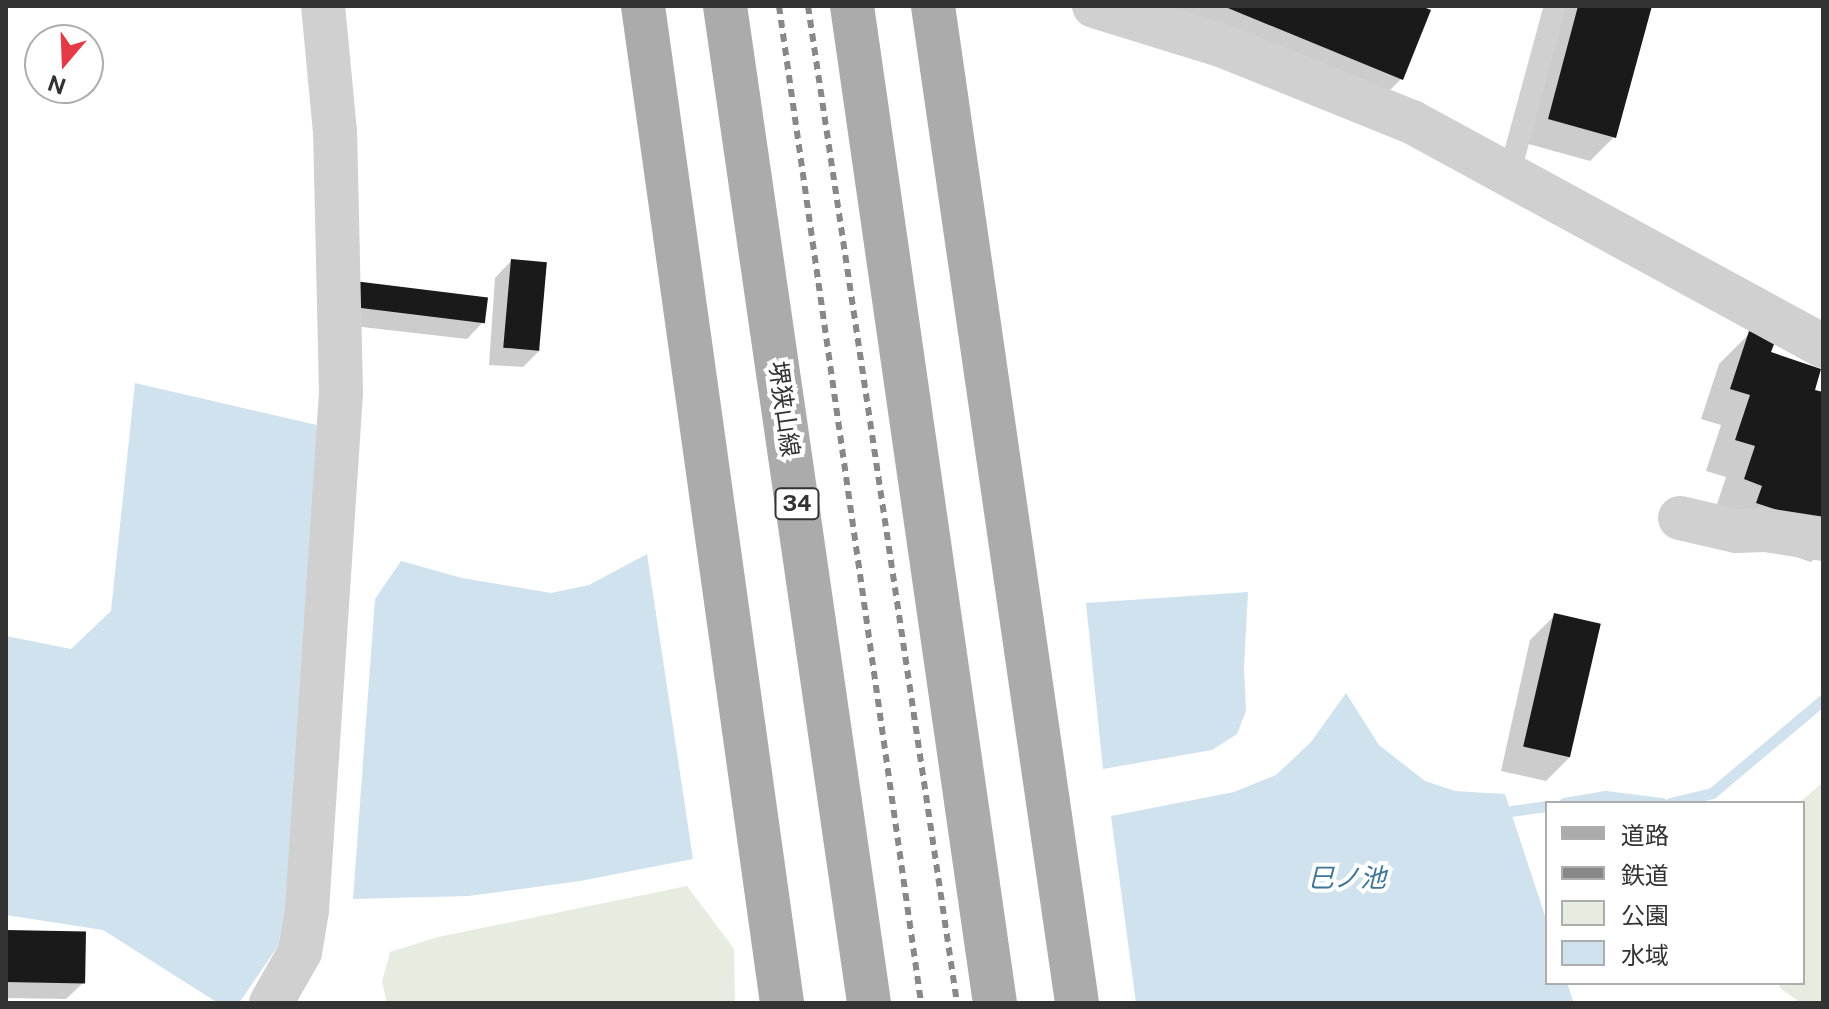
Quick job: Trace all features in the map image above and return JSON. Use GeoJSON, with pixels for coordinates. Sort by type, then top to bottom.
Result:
{"type":"FeatureCollection","features":[{"type":"Feature","properties":{"kind":"main road"},"geometry":{"type":"LineString","coordinates":[[643,6],[782,1003]]}},
{"type":"Feature","properties":{"kind":"main road","name":"堺狭山線"},"geometry":{"type":"LineString","coordinates":[[725,6],[869,1003]]}},
{"type":"Feature","properties":{"kind":"main road"},"geometry":{"type":"LineString","coordinates":[[852,6],[995,1003]]}},
{"type":"Feature","properties":{"kind":"main road"},"geometry":{"type":"LineString","coordinates":[[933,6],[1077,1003]]}},
{"type":"Feature","properties":{"kind":"street"},"geometry":{"type":"LineString","coordinates":[[283,995],[300,952],[307,910],[341,393],[335,132],[323,6]]}},
{"type":"Feature","properties":{"kind":"street"},"geometry":{"type":"LineString","coordinates":[[1094,6],[1221,45],[1383,110],[1823,346]]}},
{"type":"Feature","properties":{"kind":"street"},"geometry":{"type":"LineString","coordinates":[[1680,518],[1736,531],[1765,530],[1823,539]]}},
{"type":"Feature","properties":{"kind":"lane"},"geometry":{"type":"LineString","coordinates":[[1509,175],[1555,6]]}},
{"type":"Feature","properties":{"kind":"green space"},"geometry":{"type":"Polygon","coordinates":[[[1823,782],[1823,1003],[1801,1003],[1779,985],[1805,985],[1805,801],[1801,801],[1823,782]]]}},
{"type":"Feature","properties":{"kind":"green space"},"geometry":{"type":"Polygon","coordinates":[[[687,886],[734,949],[735,1003],[387,1003],[382,982],[390,952],[438,937],[687,886]]]}},
{"type":"Feature","properties":{"kind":"water"},"geometry":{"type":"Polygon","coordinates":[[[135,383],[321,426],[284,937],[239,1003],[218,1003],[103,930],[6,915],[6,636],[71,649],[111,611],[135,383]]]}},
{"type":"Feature","properties":{"kind":"water"},"geometry":{"type":"Polygon","coordinates":[[[647,554],[693,859],[580,881],[468,896],[353,899],[375,599],[401,561],[462,578],[551,593],[589,585],[647,554]]]}},
{"type":"Feature","properties":{"kind":"water"},"geometry":{"type":"Polygon","coordinates":[[[1248,592],[1244,668],[1246,711],[1237,734],[1212,750],[1103,769],[1086,603],[1248,592]]]}},
{"type":"Feature","properties":{"kind":"water","name":"巳ノ池"},"geometry":{"type":"Polygon","coordinates":[[[1346,693],[1379,745],[1425,781],[1455,791],[1505,794],[1545,916],[1545,985],[1568,985],[1574,1003],[1136,1003],[1111,816],[1234,792],[1276,775],[1311,742],[1346,693]]]}},
{"type":"Feature","properties":{"kind":"building"},"geometry":{"type":"Polygon","coordinates":[[[1223,6],[1421,6],[1431,10],[1403,80],[1223,6]]]}},
{"type":"Feature","properties":{"kind":"building"},"geometry":{"type":"Polygon","coordinates":[[[1578,6],[1652,6],[1616,138],[1548,119],[1578,6]]]}},
{"type":"Feature","properties":{"kind":"building"},"geometry":{"type":"Polygon","coordinates":[[[511,259],[547,262],[539,351],[503,348],[511,259]]]}},
{"type":"Feature","properties":{"kind":"building"},"geometry":{"type":"Polygon","coordinates":[[[354,281],[488,297],[485,323],[351,307],[354,281]]]}},
{"type":"Feature","properties":{"kind":"building"},"geometry":{"type":"Polygon","coordinates":[[[1749,331],[1776,339],[1771,352],[1821,369],[1815,390],[1823,392],[1823,525],[1756,503],[1762,486],[1744,479],[1755,446],[1735,440],[1750,395],[1730,389],[1749,331]]]}},
{"type":"Feature","properties":{"kind":"building"},"geometry":{"type":"Polygon","coordinates":[[[1554,613],[1601,624],[1570,757],[1523,746],[1554,613]]]}},
{"type":"Feature","properties":{"kind":"building"},"geometry":{"type":"Polygon","coordinates":[[[6,930],[86,931],[85,983],[6,982],[6,930]]]}},
{"type":"Feature","properties":{"kind":"waterway"},"geometry":{"type":"LineString","coordinates":[[1678,801],[1712,793],[1823,700]]}},
{"type":"Feature","properties":{"kind":"waterway"},"geometry":{"type":"LineString","coordinates":[[1576,801],[1605,796],[1646,801]]}},
{"type":"Feature","properties":{"kind":"waterway"},"geometry":{"type":"LineString","coordinates":[[1511,811],[1545,806]]}},
{"type":"Feature","properties":{"kind":"railway"},"geometry":{"type":"LineString","coordinates":[[779,6],[921,1003]]}},
{"type":"Feature","properties":{"kind":"railway"},"geometry":{"type":"LineString","coordinates":[[808,6],[957,1003]]}}]}
